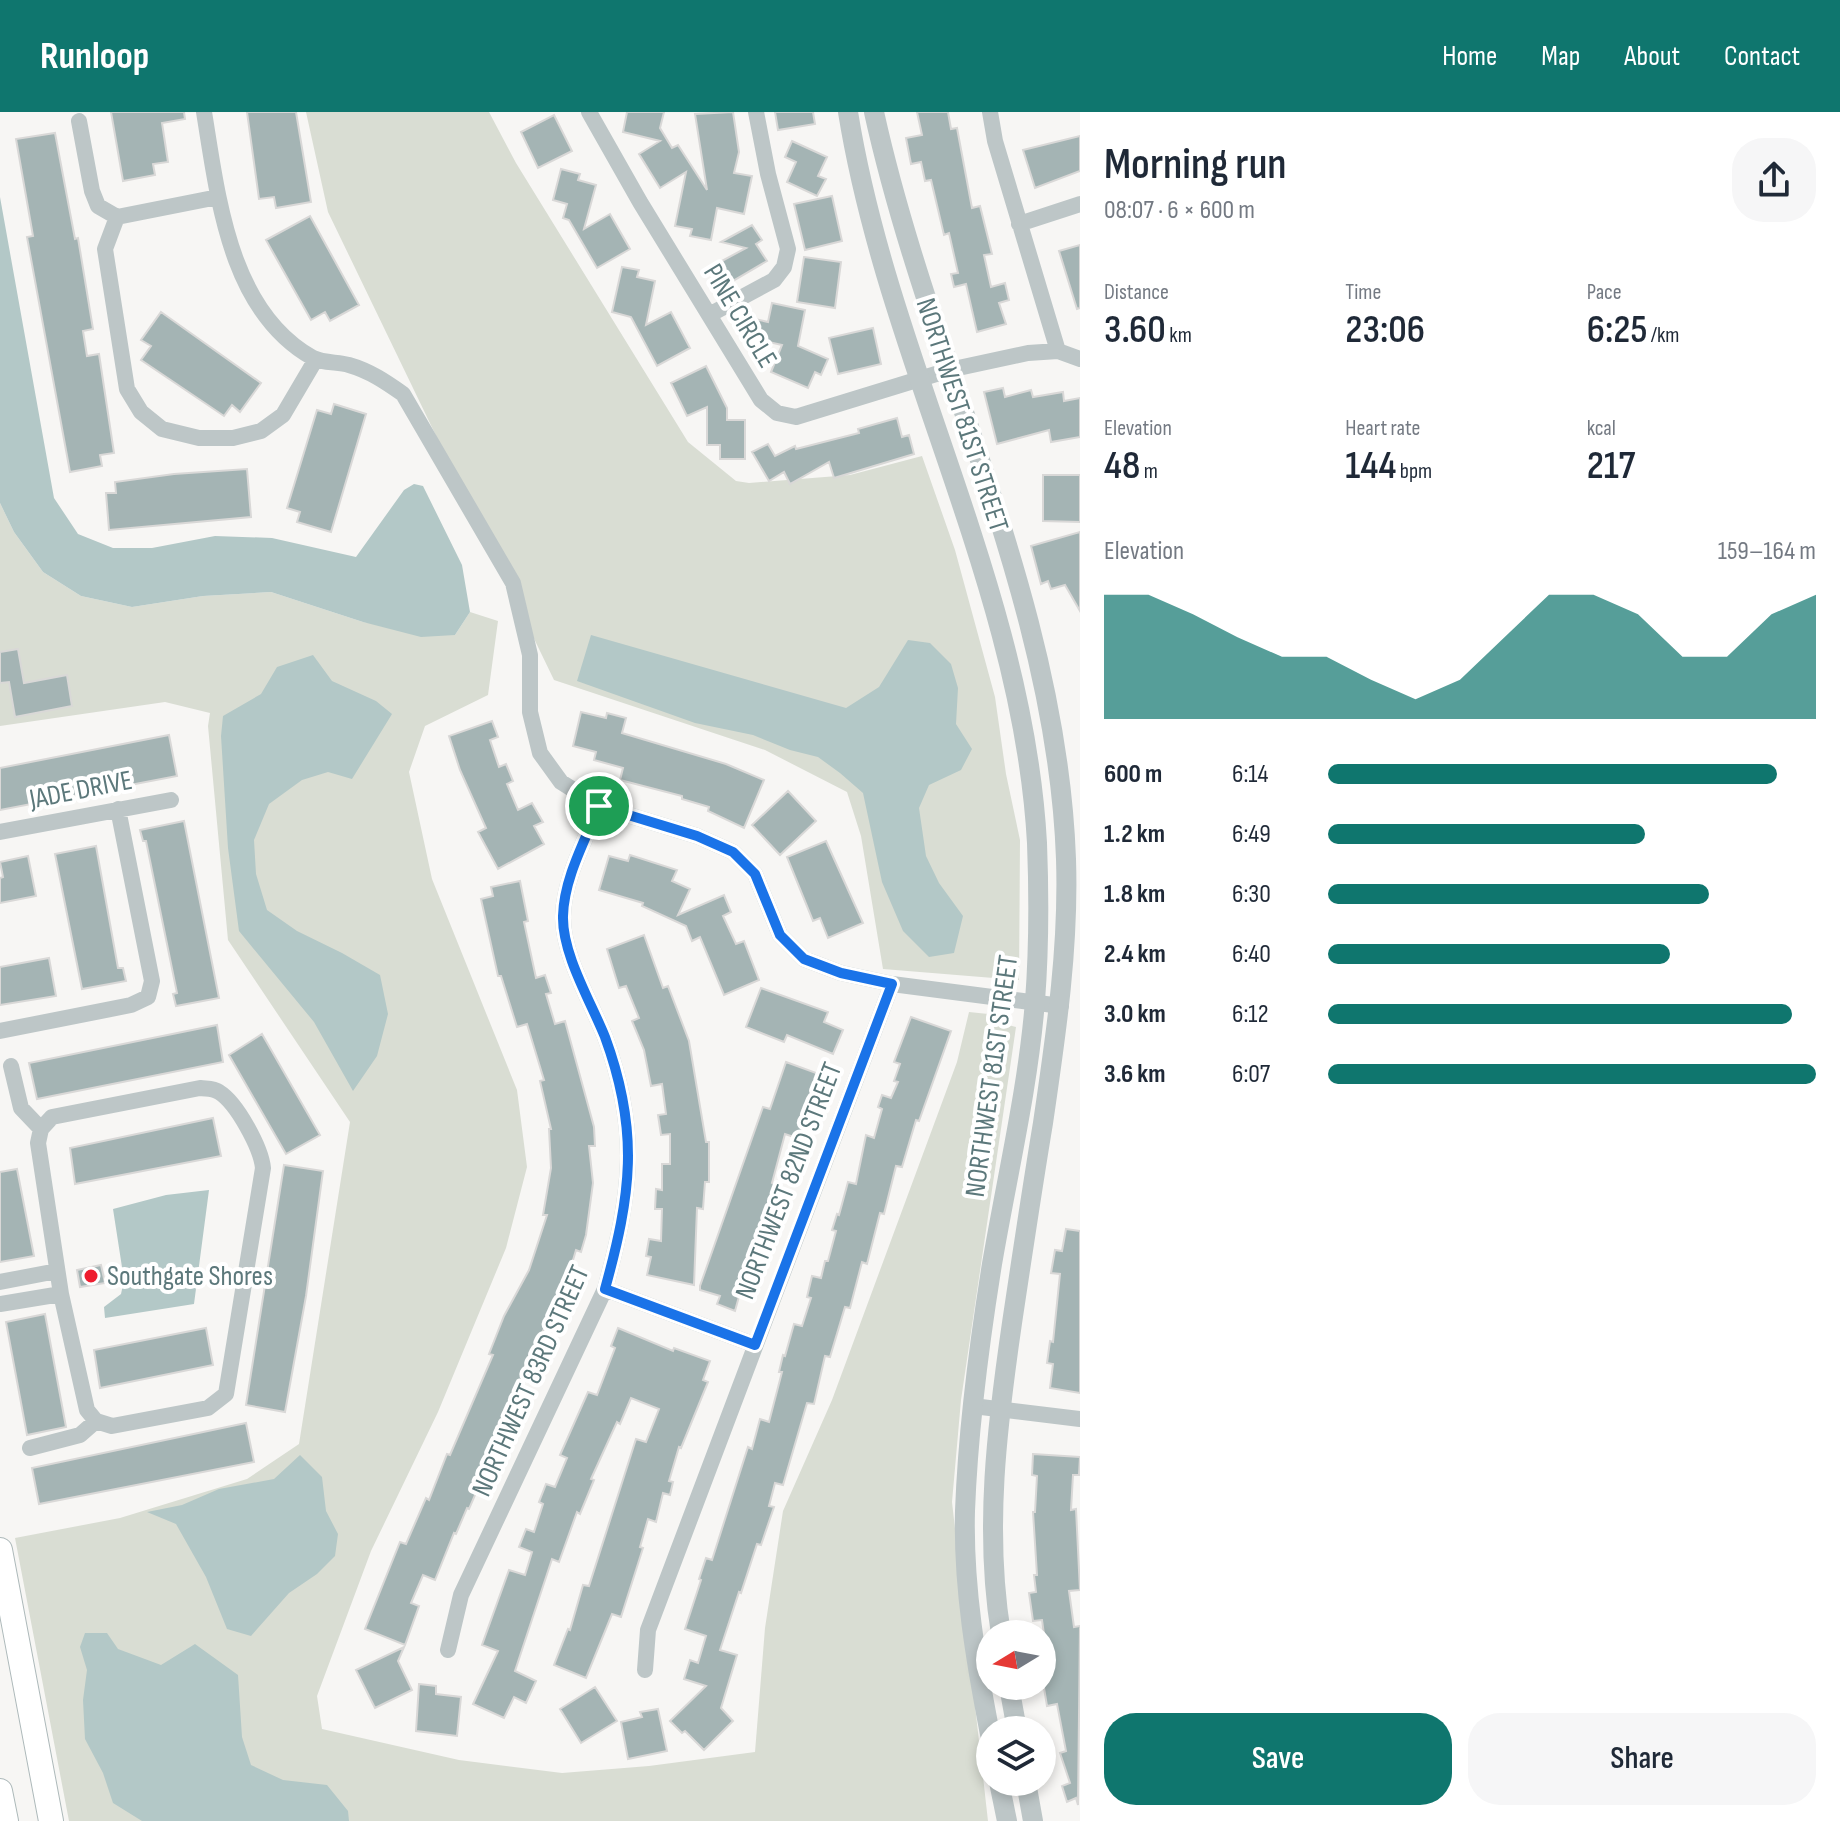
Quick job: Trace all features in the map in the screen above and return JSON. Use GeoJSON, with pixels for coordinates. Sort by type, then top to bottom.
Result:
{"type":"FeatureCollection","features":[{"type":"Feature","properties":{"kind":"main road"},"geometry":{"type":"LineString","coordinates":[[0,1550],[51,1821]]}},
{"type":"Feature","properties":{"kind":"main road"},"geometry":{"type":"LineString","coordinates":[[0,1791],[6,1821]]}},
{"type":"Feature","properties":{"kind":"street"},"geometry":{"type":"LineString","coordinates":[[204,112],[218,197],[235,256],[260,309],[285,338],[316,359],[349,365],[379,377],[403,394],[513,583],[530,655],[530,712],[540,753],[561,782],[599,806],[697,836],[733,852],[755,874],[780,935],[804,959],[841,973],[892,984],[1061,1006]]}},
{"type":"Feature","properties":{"kind":"street","name":"PINE CIRCLE"},"geometry":{"type":"LineString","coordinates":[[589,112],[761,400],[777,413],[796,417],[949,370],[1028,353],[1058,351]]}},
{"type":"Feature","properties":{"kind":"street"},"geometry":{"type":"LineString","coordinates":[[709,315],[774,280],[784,267],[788,249],[768,174],[756,112]]}},
{"type":"Feature","properties":{"kind":"street","name":"NORTHWEST 81ST STREET"},"geometry":{"type":"LineString","coordinates":[[848,112],[857,167],[879,249],[985,577],[1008,660],[1032,780],[1037,845],[1035,1003],[992,1265],[973,1406],[965,1514],[968,1587],[987,1716]]}},
{"type":"Feature","properties":{"kind":"street","name":"NORTHWEST 81ST STREET"},"geometry":{"type":"LineString","coordinates":[[874,112],[890,184],[1022,596],[1060,773],[1067,934],[1061,1006],[999,1409],[992,1513],[999,1620]]}},
{"type":"Feature","properties":{"kind":"street"},"geometry":{"type":"LineString","coordinates":[[990,112],[995,141],[1058,351],[1080,359]]}},
{"type":"Feature","properties":{"kind":"street"},"geometry":{"type":"LineString","coordinates":[[79,121],[92,191],[98,206],[117,217],[218,197]]}},
{"type":"Feature","properties":{"kind":"street"},"geometry":{"type":"LineString","coordinates":[[1019,224],[1080,204]]}},
{"type":"Feature","properties":{"kind":"street"},"geometry":{"type":"LineString","coordinates":[[117,217],[105,249],[127,389],[141,412],[162,429],[199,438],[233,438],[261,431],[283,415],[316,359]]}},
{"type":"Feature","properties":{"kind":"street","name":"JADE DRIVE"},"geometry":{"type":"LineString","coordinates":[[0,832],[171,800]]}},
{"type":"Feature","properties":{"kind":"street","name":"NORTHWEST 83RD STREET"},"geometry":{"type":"LineString","coordinates":[[448,1650],[461,1595],[605,1289],[622,1223],[629,1138],[622,1091],[567,944],[563,920],[564,893],[599,806]]}},
{"type":"Feature","properties":{"kind":"street"},"geometry":{"type":"LineString","coordinates":[[0,1031],[131,1005],[148,997],[152,981],[118,809]]}},
{"type":"Feature","properties":{"kind":"street","name":"NORTHWEST 82ND STREET"},"geometry":{"type":"LineString","coordinates":[[645,1670],[648,1630],[892,984]]}},
{"type":"Feature","properties":{"kind":"street"},"geometry":{"type":"LineString","coordinates":[[11,1066],[21,1108],[41,1129]]}},
{"type":"Feature","properties":{"kind":"street"},"geometry":{"type":"LineString","coordinates":[[200,1088],[216,1089],[231,1101],[262,1154],[263,1168],[226,1394],[219,1402],[208,1408],[112,1426],[96,1421],[87,1410],[57,1271],[38,1143],[41,1129],[52,1117],[200,1088]]}},
{"type":"Feature","properties":{"kind":"street"},"geometry":{"type":"LineString","coordinates":[[0,1282],[57,1271]]}},
{"type":"Feature","properties":{"kind":"street"},"geometry":{"type":"LineString","coordinates":[[605,1289],[755,1345]]}},
{"type":"Feature","properties":{"kind":"street"},"geometry":{"type":"LineString","coordinates":[[0,1304],[61,1294]]}},
{"type":"Feature","properties":{"kind":"street"},"geometry":{"type":"LineString","coordinates":[[973,1406],[1080,1419]]}},
{"type":"Feature","properties":{"kind":"street"},"geometry":{"type":"LineString","coordinates":[[30,1448],[80,1435],[96,1421]]}},
{"type":"Feature","properties":{"kind":"street"},"geometry":{"type":"LineString","coordinates":[[1002,1796],[1007,1821]]}},
{"type":"Feature","properties":{"kind":"street"},"geometry":{"type":"LineString","coordinates":[[1029,1796],[1033,1821]]}},
{"type":"Feature","properties":{"kind":"shaded area"},"geometry":{"type":"Polygon","coordinates":[[[306,112],[489,112],[516,163],[688,442],[736,481],[749,483],[850,475],[922,456],[955,550],[995,697],[1006,774],[1020,840],[1019,980],[883,969],[861,836],[847,792],[765,750],[554,680],[328,212],[306,112]]]}},
{"type":"Feature","properties":{"kind":"shaded area"},"geometry":{"type":"Polygon","coordinates":[[[0,197],[54,498],[78,534],[113,548],[152,548],[215,536],[272,538],[356,557],[404,490],[414,484],[423,486],[462,565],[470,612],[455,635],[421,637],[271,592],[203,596],[132,607],[81,596],[43,572],[14,532],[0,503],[0,197]]]}},
{"type":"Feature","properties":{"kind":"shaded area"},"geometry":{"type":"Polygon","coordinates":[[[0,503],[14,532],[43,572],[81,596],[132,607],[203,596],[271,592],[363,622],[455,635],[470,612],[498,621],[488,695],[425,726],[409,772],[432,879],[517,1090],[527,1167],[506,1248],[438,1412],[371,1551],[317,1696],[322,1729],[459,1760],[562,1773],[649,1766],[755,1752],[765,1628],[783,1511],[832,1400],[957,1062],[969,1012],[998,1015],[1008,1025],[1016,1027],[961,1400],[952,1502],[976,1716],[976,1796],[985,1796],[988,1821],[69,1821],[15,1538],[120,1518],[247,1479],[299,1444],[350,1122],[228,940],[208,726],[210,713],[165,702],[0,726],[0,503]]]}},
{"type":"Feature","properties":{"kind":"shaded area"},"geometry":{"type":"Polygon","coordinates":[[[591,635],[846,708],[879,687],[908,640],[930,643],[951,664],[958,688],[956,724],[972,749],[961,770],[929,785],[919,808],[926,856],[939,883],[963,916],[954,953],[929,957],[903,931],[882,882],[863,793],[818,757],[753,735],[695,723],[577,681],[591,635]]]}},
{"type":"Feature","properties":{"kind":"shaded area"},"geometry":{"type":"Polygon","coordinates":[[[313,655],[332,681],[376,701],[392,714],[352,779],[328,772],[302,780],[269,804],[254,840],[256,874],[267,910],[297,931],[380,975],[388,1014],[377,1056],[353,1091],[314,1022],[239,931],[228,848],[221,736],[223,716],[261,694],[277,667],[313,655]]]}},
{"type":"Feature","properties":{"kind":"shaded area"},"geometry":{"type":"Polygon","coordinates":[[[209,1190],[194,1304],[105,1318],[104,1307],[121,1294],[124,1280],[113,1209],[166,1195],[209,1190]]]}},
{"type":"Feature","properties":{"kind":"shaded area"},"geometry":{"type":"Polygon","coordinates":[[[300,1455],[322,1477],[326,1511],[338,1534],[335,1556],[317,1574],[289,1593],[251,1636],[227,1629],[206,1577],[176,1524],[147,1512],[182,1505],[219,1489],[274,1479],[300,1455]]]}},
{"type":"Feature","properties":{"kind":"shaded area"},"geometry":{"type":"Polygon","coordinates":[[[85,1633],[107,1633],[118,1649],[161,1665],[195,1644],[238,1675],[242,1737],[251,1765],[283,1780],[327,1785],[348,1811],[349,1821],[142,1821],[113,1803],[103,1773],[85,1739],[83,1700],[87,1670],[80,1647],[85,1633]]]}},
{"type":"Feature","properties":{"kind":"building"},"geometry":{"type":"Polygon","coordinates":[[[111,112],[184,112],[185,119],[162,123],[168,162],[153,164],[155,175],[123,181],[111,112]]]}},
{"type":"Feature","properties":{"kind":"building"},"geometry":{"type":"Polygon","coordinates":[[[247,112],[296,112],[311,202],[276,208],[274,197],[259,199],[247,112]]]}},
{"type":"Feature","properties":{"kind":"building"},"geometry":{"type":"Polygon","coordinates":[[[627,112],[664,112],[660,128],[672,148],[678,145],[707,190],[695,114],[733,112],[739,152],[734,173],[752,176],[744,214],[717,208],[711,240],[690,236],[692,229],[675,226],[686,172],[660,188],[639,154],[660,141],[623,132],[627,112]]]}},
{"type":"Feature","properties":{"kind":"building"},"geometry":{"type":"Polygon","coordinates":[[[775,112],[813,112],[815,124],[778,130],[775,112]]]}},
{"type":"Feature","properties":{"kind":"building"},"geometry":{"type":"Polygon","coordinates":[[[917,112],[948,112],[951,129],[957,128],[972,208],[980,206],[992,254],[984,255],[991,287],[1005,283],[1009,300],[999,303],[1006,324],[977,332],[966,284],[954,287],[951,274],[958,273],[949,233],[944,235],[931,180],[925,181],[921,162],[911,164],[906,138],[922,135],[917,112]]]}},
{"type":"Feature","properties":{"kind":"building"},"geometry":{"type":"Polygon","coordinates":[[[554,115],[572,151],[538,168],[521,132],[554,115]]]}},
{"type":"Feature","properties":{"kind":"building"},"geometry":{"type":"Polygon","coordinates":[[[55,133],[75,239],[78,238],[93,329],[83,331],[87,356],[99,354],[114,453],[100,455],[102,466],[70,472],[27,237],[33,236],[16,139],[55,133]]]}},
{"type":"Feature","properties":{"kind":"building"},"geometry":{"type":"Polygon","coordinates":[[[1080,136],[1080,171],[1035,188],[1023,150],[1080,136]]]}},
{"type":"Feature","properties":{"kind":"building"},"geometry":{"type":"Polygon","coordinates":[[[792,141],[827,157],[818,176],[826,179],[817,196],[787,182],[796,162],[785,157],[792,141]]]}},
{"type":"Feature","properties":{"kind":"building"},"geometry":{"type":"Polygon","coordinates":[[[561,169],[580,174],[578,180],[596,185],[584,229],[610,214],[630,249],[597,268],[569,220],[563,218],[567,204],[553,200],[561,169]]]}},
{"type":"Feature","properties":{"kind":"building"},"geometry":{"type":"Polygon","coordinates":[[[832,196],[842,241],[805,250],[794,204],[832,196]]]}},
{"type":"Feature","properties":{"kind":"building"},"geometry":{"type":"Polygon","coordinates":[[[310,216],[359,305],[330,321],[325,312],[311,320],[266,240],[310,216]]]}},
{"type":"Feature","properties":{"kind":"building"},"geometry":{"type":"Polygon","coordinates":[[[752,225],[762,240],[756,244],[767,261],[731,282],[720,262],[746,248],[721,242],[752,225]]]}},
{"type":"Feature","properties":{"kind":"building"},"geometry":{"type":"Polygon","coordinates":[[[1080,245],[1080,308],[1077,309],[1059,251],[1080,245]]]}},
{"type":"Feature","properties":{"kind":"building"},"geometry":{"type":"Polygon","coordinates":[[[804,257],[841,262],[835,308],[797,302],[804,257]]]}},
{"type":"Feature","properties":{"kind":"building"},"geometry":{"type":"Polygon","coordinates":[[[622,267],[639,270],[637,277],[655,281],[646,325],[671,312],[690,348],[657,366],[631,317],[612,312],[622,267]]]}},
{"type":"Feature","properties":{"kind":"building"},"geometry":{"type":"Polygon","coordinates":[[[772,303],[805,310],[798,346],[828,359],[821,375],[815,372],[808,388],[771,372],[782,345],[751,338],[755,319],[768,322],[772,303]]]}},
{"type":"Feature","properties":{"kind":"building"},"geometry":{"type":"Polygon","coordinates":[[[161,312],[261,383],[240,412],[232,405],[224,416],[141,360],[151,346],[141,340],[161,312]]]}},
{"type":"Feature","properties":{"kind":"building"},"geometry":{"type":"Polygon","coordinates":[[[873,328],[881,364],[838,374],[829,338],[873,328]]]}},
{"type":"Feature","properties":{"kind":"building"},"geometry":{"type":"Polygon","coordinates":[[[706,366],[727,408],[727,420],[745,420],[745,459],[720,459],[720,445],[707,445],[707,407],[687,416],[671,383],[706,366]]]}},
{"type":"Feature","properties":{"kind":"building"},"geometry":{"type":"Polygon","coordinates":[[[1003,388],[1005,397],[1031,390],[1033,397],[1063,392],[1064,401],[1080,398],[1080,437],[1051,442],[1049,430],[997,444],[984,392],[1003,388]]]}},
{"type":"Feature","properties":{"kind":"building"},"geometry":{"type":"Polygon","coordinates":[[[334,404],[366,414],[331,532],[297,522],[300,512],[287,508],[317,410],[331,414],[334,404]]]}},
{"type":"Feature","properties":{"kind":"building"},"geometry":{"type":"Polygon","coordinates":[[[897,418],[902,437],[909,435],[914,454],[834,478],[829,462],[790,484],[784,472],[769,481],[752,452],[768,444],[775,456],[795,446],[796,449],[859,433],[858,429],[897,418]]]}},
{"type":"Feature","properties":{"kind":"building"},"geometry":{"type":"Polygon","coordinates":[[[247,469],[251,517],[109,530],[106,493],[116,493],[115,482],[247,469]]]}},
{"type":"Feature","properties":{"kind":"building"},"geometry":{"type":"Polygon","coordinates":[[[1043,475],[1080,475],[1080,522],[1043,521],[1043,475]]]}},
{"type":"Feature","properties":{"kind":"building"},"geometry":{"type":"Polygon","coordinates":[[[1080,532],[1080,611],[1065,585],[1051,589],[1048,581],[1041,584],[1031,546],[1080,532]]]}},
{"type":"Feature","properties":{"kind":"building"},"geometry":{"type":"Polygon","coordinates":[[[18,649],[24,683],[67,675],[72,706],[15,717],[9,682],[0,683],[0,652],[18,649]]]}},
{"type":"Feature","properties":{"kind":"building"},"geometry":{"type":"Polygon","coordinates":[[[581,712],[606,718],[607,713],[626,718],[622,733],[726,764],[764,780],[744,828],[708,811],[709,807],[682,799],[682,796],[620,780],[623,768],[594,760],[596,752],[573,746],[581,712]]]}},
{"type":"Feature","properties":{"kind":"building"},"geometry":{"type":"Polygon","coordinates":[[[492,721],[498,737],[490,740],[499,767],[506,764],[513,781],[507,784],[518,810],[532,803],[543,822],[534,826],[544,844],[498,869],[478,832],[486,828],[460,770],[449,736],[492,721]]]}},
{"type":"Feature","properties":{"kind":"building"},"geometry":{"type":"Polygon","coordinates":[[[169,735],[177,776],[0,810],[0,768],[169,735]]]}},
{"type":"Feature","properties":{"kind":"building"},"geometry":{"type":"Polygon","coordinates":[[[788,791],[816,821],[780,855],[752,825],[788,791]]]}},
{"type":"Feature","properties":{"kind":"building"},"geometry":{"type":"Polygon","coordinates":[[[184,821],[219,998],[176,1006],[173,994],[177,993],[146,841],[143,841],[140,830],[184,821]]]}},
{"type":"Feature","properties":{"kind":"building"},"geometry":{"type":"Polygon","coordinates":[[[826,841],[863,923],[828,938],[820,918],[813,921],[787,857],[826,841]]]}},
{"type":"Feature","properties":{"kind":"building"},"geometry":{"type":"Polygon","coordinates":[[[96,846],[118,968],[123,968],[126,981],[82,989],[55,854],[96,846]]]}},
{"type":"Feature","properties":{"kind":"building"},"geometry":{"type":"Polygon","coordinates":[[[630,855],[677,870],[672,881],[690,889],[678,915],[724,895],[731,912],[723,916],[736,944],[744,941],[759,980],[724,995],[700,937],[692,941],[686,926],[642,906],[643,903],[599,890],[609,856],[628,861],[630,855]]]}},
{"type":"Feature","properties":{"kind":"building"},"geometry":{"type":"Polygon","coordinates":[[[28,856],[36,896],[0,903],[0,878],[3,877],[0,862],[28,856]]]}},
{"type":"Feature","properties":{"kind":"building"},"geometry":{"type":"Polygon","coordinates":[[[520,881],[528,921],[524,922],[536,978],[545,975],[551,993],[546,994],[555,1024],[565,1021],[594,1127],[595,1146],[589,1146],[593,1183],[586,1235],[581,1252],[576,1250],[565,1287],[568,1288],[561,1303],[557,1301],[542,1333],[547,1334],[540,1353],[532,1349],[521,1376],[526,1378],[435,1580],[423,1575],[411,1603],[419,1606],[405,1645],[365,1629],[400,1542],[406,1544],[426,1498],[429,1500],[447,1454],[450,1455],[493,1355],[489,1354],[504,1316],[529,1270],[547,1215],[543,1215],[551,1168],[551,1129],[540,1081],[544,1080],[527,1024],[517,1027],[501,976],[498,976],[481,899],[493,896],[491,887],[520,881]]]}},
{"type":"Feature","properties":{"kind":"building"},"geometry":{"type":"Polygon","coordinates":[[[644,935],[663,988],[668,986],[689,1041],[706,1142],[709,1142],[709,1182],[705,1182],[703,1209],[697,1208],[694,1285],[647,1275],[651,1257],[646,1256],[649,1239],[661,1241],[662,1209],[655,1209],[656,1189],[662,1190],[662,1164],[670,1164],[670,1134],[661,1135],[658,1115],[666,1114],[662,1084],[651,1086],[644,1050],[632,1021],[639,1018],[626,986],[619,988],[607,949],[644,935]]]}},
{"type":"Feature","properties":{"kind":"building"},"geometry":{"type":"Polygon","coordinates":[[[49,958],[56,996],[0,1005],[0,967],[49,958]]]}},
{"type":"Feature","properties":{"kind":"building"},"geometry":{"type":"Polygon","coordinates":[[[761,988],[828,1012],[824,1022],[843,1030],[833,1054],[787,1035],[784,1042],[746,1027],[761,988]]]}},
{"type":"Feature","properties":{"kind":"building"},"geometry":{"type":"Polygon","coordinates":[[[911,1017],[951,1031],[919,1121],[916,1120],[902,1167],[896,1166],[884,1214],[880,1213],[867,1264],[862,1262],[850,1308],[845,1307],[830,1357],[825,1356],[814,1404],[807,1403],[783,1485],[775,1483],[769,1506],[774,1507],[761,1545],[757,1544],[720,1650],[737,1655],[721,1708],[733,1721],[704,1750],[670,1721],[706,1686],[684,1679],[690,1660],[698,1663],[706,1636],[685,1629],[699,1579],[706,1558],[712,1560],[760,1419],[769,1422],[782,1372],[779,1372],[783,1355],[794,1324],[802,1326],[811,1298],[807,1297],[812,1276],[821,1278],[825,1261],[828,1261],[837,1214],[848,1182],[856,1184],[866,1135],[874,1138],[882,1109],[878,1107],[882,1095],[891,1098],[898,1082],[894,1081],[900,1064],[894,1062],[911,1017]]]}},
{"type":"Feature","properties":{"kind":"building"},"geometry":{"type":"Polygon","coordinates":[[[217,1025],[223,1062],[37,1099],[29,1063],[217,1025]]]}},
{"type":"Feature","properties":{"kind":"building"},"geometry":{"type":"Polygon","coordinates":[[[262,1034],[320,1135],[286,1154],[229,1055],[262,1034]]]}},
{"type":"Feature","properties":{"kind":"building"},"geometry":{"type":"Polygon","coordinates":[[[786,1062],[819,1074],[813,1091],[817,1093],[800,1139],[785,1134],[772,1183],[782,1187],[762,1237],[756,1235],[735,1311],[717,1304],[720,1296],[700,1290],[700,1286],[763,1107],[770,1109],[786,1062]]]}},
{"type":"Feature","properties":{"kind":"building"},"geometry":{"type":"Polygon","coordinates":[[[213,1118],[221,1156],[75,1184],[70,1148],[213,1118]]]}},
{"type":"Feature","properties":{"kind":"building"},"geometry":{"type":"Polygon","coordinates":[[[284,1165],[323,1171],[306,1296],[285,1412],[246,1405],[284,1165]]]}},
{"type":"Feature","properties":{"kind":"building"},"geometry":{"type":"Polygon","coordinates":[[[17,1169],[34,1256],[0,1262],[0,1172],[17,1169]]]}},
{"type":"Feature","properties":{"kind":"building"},"geometry":{"type":"Polygon","coordinates":[[[1066,1229],[1080,1231],[1080,1393],[1050,1388],[1053,1364],[1047,1363],[1050,1341],[1053,1342],[1060,1274],[1051,1273],[1055,1250],[1062,1251],[1066,1229]]]}},
{"type":"Feature","properties":{"kind":"building","name":"Southgate Shores"},"geometry":{"type":"Polygon","coordinates":[[[101,1265],[105,1283],[80,1287],[77,1270],[101,1265]]]}},
{"type":"Feature","properties":{"kind":"building"},"geometry":{"type":"Polygon","coordinates":[[[45,1314],[66,1427],[27,1435],[6,1322],[45,1314]]]}},
{"type":"Feature","properties":{"kind":"building"},"geometry":{"type":"Polygon","coordinates":[[[206,1328],[213,1365],[100,1388],[94,1350],[206,1328]]]}},
{"type":"Feature","properties":{"kind":"building"},"geometry":{"type":"Polygon","coordinates":[[[618,1328],[673,1351],[674,1348],[710,1361],[703,1380],[708,1382],[679,1447],[669,1481],[673,1482],[670,1495],[663,1493],[656,1522],[648,1519],[640,1547],[643,1548],[621,1617],[612,1614],[586,1678],[554,1665],[570,1630],[583,1585],[589,1586],[636,1439],[646,1442],[659,1409],[631,1398],[591,1479],[594,1480],[580,1514],[577,1512],[559,1562],[552,1559],[515,1671],[536,1681],[526,1703],[514,1697],[504,1718],[473,1704],[498,1651],[482,1645],[509,1570],[525,1575],[532,1552],[519,1547],[526,1529],[534,1532],[543,1504],[539,1502],[546,1484],[555,1487],[567,1458],[560,1455],[588,1392],[597,1395],[615,1348],[611,1346],[618,1328]]]}},
{"type":"Feature","properties":{"kind":"building"},"geometry":{"type":"Polygon","coordinates":[[[246,1423],[254,1462],[39,1504],[32,1468],[246,1423]]]}},
{"type":"Feature","properties":{"kind":"building"},"geometry":{"type":"Polygon","coordinates":[[[1033,1454],[1080,1457],[1079,1475],[1073,1475],[1071,1510],[1076,1509],[1080,1590],[1069,1591],[1074,1627],[1080,1626],[1078,1805],[1076,1798],[1067,1802],[1062,1786],[1070,1783],[1060,1753],[1066,1751],[1057,1704],[1047,1706],[1046,1700],[1056,1700],[1056,1620],[1033,1620],[1029,1593],[1036,1592],[1034,1575],[1037,1575],[1033,1512],[1037,1476],[1032,1475],[1033,1454]]]}},
{"type":"Feature","properties":{"kind":"building"},"geometry":{"type":"Polygon","coordinates":[[[404,1647],[398,1661],[412,1690],[375,1708],[356,1670],[404,1647]]]}},
{"type":"Feature","properties":{"kind":"building"},"geometry":{"type":"Polygon","coordinates":[[[419,1684],[436,1686],[436,1694],[461,1697],[457,1736],[416,1731],[419,1684]]]}},
{"type":"Feature","properties":{"kind":"building"},"geometry":{"type":"Polygon","coordinates":[[[595,1687],[617,1721],[581,1743],[560,1709],[595,1687]]]}},
{"type":"Feature","properties":{"kind":"building"},"geometry":{"type":"Polygon","coordinates":[[[658,1709],[667,1751],[628,1759],[621,1722],[642,1717],[640,1712],[658,1709]]]}},
{"type":"Feature","properties":{"kind":"place","name":"Southgate Shores"},"geometry":{"type":"Point","coordinates":[91,1276]}},
{"type":"Feature","properties":{"kind":"route"},"geometry":{"type":"LineString","coordinates":[[599,806],[697,836],[733,852],[755,874],[780,935],[804,959],[841,973],[892,984],[755,1345],[605,1289],[620,1236],[629,1138],[622,1091],[567,944],[563,920],[564,893],[599,806]]}}]}
